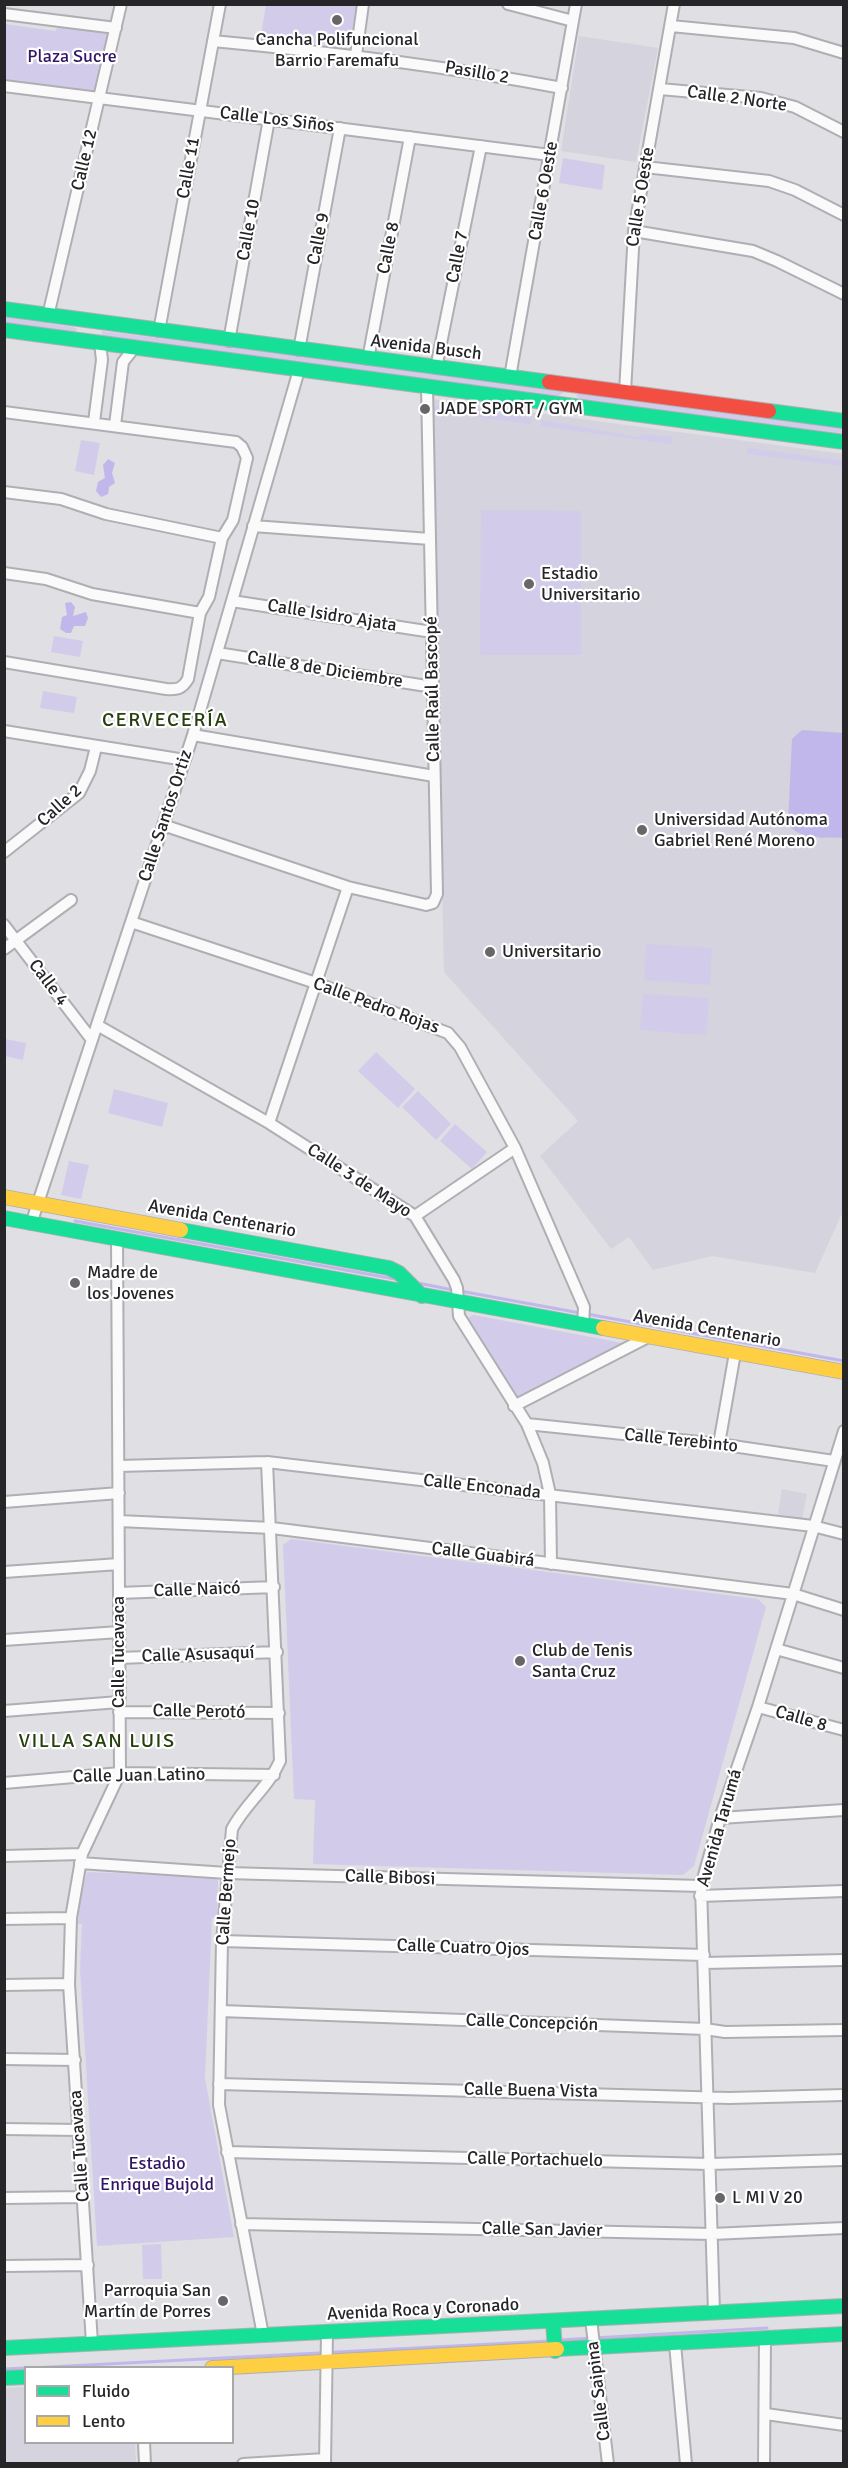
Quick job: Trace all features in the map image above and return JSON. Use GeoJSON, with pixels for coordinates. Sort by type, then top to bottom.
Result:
{"type":"FeatureCollection","features":[{"type":"Feature","properties":{"kind":"main road","name":"Avenida Busch"},"geometry":{"type":"LineString","coordinates":[[4,309],[843,422]]}},
{"type":"Feature","properties":{"kind":"main road"},"geometry":{"type":"LineString","coordinates":[[76,339],[83,332],[77,320]]}},
{"type":"Feature","properties":{"kind":"main road"},"geometry":{"type":"LineString","coordinates":[[100,343],[97,334],[103,324]]}},
{"type":"Feature","properties":{"kind":"main road"},"geometry":{"type":"LineString","coordinates":[[4,330],[843,442]]}},
{"type":"Feature","properties":{"kind":"main road"},"geometry":{"type":"LineString","coordinates":[[566,406],[569,385]]}},
{"type":"Feature","properties":{"kind":"main road","name":"Avenida Centenario"},"geometry":{"type":"LineString","coordinates":[[4,1197],[389,1268],[399,1273],[423,1296]]}},
{"type":"Feature","properties":{"kind":"main road","name":"Avenida Centenario"},"geometry":{"type":"LineString","coordinates":[[4,1218],[423,1296],[457,1295],[584,1316],[648,1337],[843,1372]]}},
{"type":"Feature","properties":{"kind":"main road","name":"Avenida Roca y Coronado"},"geometry":{"type":"LineString","coordinates":[[4,2348],[263,2335],[327,2338],[553,2325],[714,2312],[843,2306]]}},
{"type":"Feature","properties":{"kind":"main road"},"geometry":{"type":"LineString","coordinates":[[553,2325],[555,2349]]}},
{"type":"Feature","properties":{"kind":"main road"},"geometry":{"type":"LineString","coordinates":[[226,2366],[326,2359],[675,2344],[843,2334]]}},
{"type":"Feature","properties":{"kind":"main road"},"geometry":{"type":"LineString","coordinates":[[4,2378],[24,2377]]}},
{"type":"Feature","properties":{"kind":"street","name":"Calle 12"},"geometry":{"type":"LineString","coordinates":[[48,316],[121,4]]}},
{"type":"Feature","properties":{"kind":"street","name":"Calle 11"},"geometry":{"type":"LineString","coordinates":[[159,331],[220,4]]}},
{"type":"Feature","properties":{"kind":"street"},"geometry":{"type":"LineString","coordinates":[[356,55],[363,4]]}},
{"type":"Feature","properties":{"kind":"street"},"geometry":{"type":"LineString","coordinates":[[508,4],[573,21]]}},
{"type":"Feature","properties":{"kind":"street","name":"Calle 6 Oeste"},"geometry":{"type":"LineString","coordinates":[[510,377],[576,4]]}},
{"type":"Feature","properties":{"kind":"street","name":"Calle 5 Oeste"},"geometry":{"type":"LineString","coordinates":[[625,392],[634,231],[674,4]]}},
{"type":"Feature","properties":{"kind":"street"},"geometry":{"type":"LineString","coordinates":[[4,14],[116,28]]}},
{"type":"Feature","properties":{"kind":"street"},"geometry":{"type":"LineString","coordinates":[[671,26],[794,38],[830,46],[843,53]]}},
{"type":"Feature","properties":{"kind":"street","name":"Pasillo 2"},"geometry":{"type":"LineString","coordinates":[[213,41],[356,55],[460,69],[562,88]]}},
{"type":"Feature","properties":{"kind":"street","name":"Calle Los Siños"},"geometry":{"type":"LineString","coordinates":[[4,86],[550,155]]}},
{"type":"Feature","properties":{"kind":"street","name":"Calle 2 Norte"},"geometry":{"type":"LineString","coordinates":[[660,89],[761,98],[795,106],[843,132]]}},
{"type":"Feature","properties":{"kind":"street","name":"Calle 10"},"geometry":{"type":"LineString","coordinates":[[229,340],[268,119]]}},
{"type":"Feature","properties":{"kind":"street","name":"Calle 9"},"geometry":{"type":"LineString","coordinates":[[299,350],[340,128]]}},
{"type":"Feature","properties":{"kind":"street","name":"Calle 8"},"geometry":{"type":"LineString","coordinates":[[368,359],[410,137]]}},
{"type":"Feature","properties":{"kind":"street","name":"Calle 7"},"geometry":{"type":"LineString","coordinates":[[436,368],[480,146]]}},
{"type":"Feature","properties":{"kind":"street"},"geometry":{"type":"LineString","coordinates":[[645,168],[769,181],[795,190],[843,215]]}},
{"type":"Feature","properties":{"kind":"street"},"geometry":{"type":"LineString","coordinates":[[634,231],[753,251],[843,294]]}},
{"type":"Feature","properties":{"kind":"street"},"geometry":{"type":"LineString","coordinates":[[94,422],[102,360],[100,343]]}},
{"type":"Feature","properties":{"kind":"street"},"geometry":{"type":"LineString","coordinates":[[115,425],[123,362],[135,347]]}},
{"type":"Feature","properties":{"kind":"street","name":"Calle Santos Ortiz"},"geometry":{"type":"LineString","coordinates":[[32,1224],[193,735],[299,370]]}},
{"type":"Feature","properties":{"kind":"street","name":"Calle Raúl Bascopé"},"geometry":{"type":"LineString","coordinates":[[348,887],[426,905],[433,903],[436,894],[427,387]]}},
{"type":"Feature","properties":{"kind":"street"},"geometry":{"type":"LineString","coordinates":[[4,412],[236,442],[242,447],[247,458],[233,520],[222,538],[209,597],[200,613],[188,679],[177,690],[4,662]]}},
{"type":"Feature","properties":{"kind":"street"},"geometry":{"type":"LineString","coordinates":[[4,492],[61,499],[106,514],[222,538]]}},
{"type":"Feature","properties":{"kind":"street"},"geometry":{"type":"LineString","coordinates":[[253,526],[430,539]]}},
{"type":"Feature","properties":{"kind":"street"},"geometry":{"type":"LineString","coordinates":[[4,573],[46,579],[92,594],[200,613]]}},
{"type":"Feature","properties":{"kind":"street","name":"Calle Isidro Ajata"},"geometry":{"type":"LineString","coordinates":[[232,601],[432,632]]}},
{"type":"Feature","properties":{"kind":"street","name":"Calle 8 de Diciembre"},"geometry":{"type":"LineString","coordinates":[[218,653],[433,687]]}},
{"type":"Feature","properties":{"kind":"street"},"geometry":{"type":"LineString","coordinates":[[4,731],[185,760]]}},
{"type":"Feature","properties":{"kind":"street"},"geometry":{"type":"LineString","coordinates":[[193,735],[434,776]]}},
{"type":"Feature","properties":{"kind":"street","name":"Calle 2"},"geometry":{"type":"LineString","coordinates":[[4,852],[79,793],[90,771],[96,747]]}},
{"type":"Feature","properties":{"kind":"street"},"geometry":{"type":"LineString","coordinates":[[163,825],[348,887],[269,1123]]}},
{"type":"Feature","properties":{"kind":"street"},"geometry":{"type":"LineString","coordinates":[[4,949],[71,900]]}},
{"type":"Feature","properties":{"kind":"street","name":"Calle Pedro Rojas"},"geometry":{"type":"LineString","coordinates":[[131,922],[316,983],[448,1033],[460,1047],[515,1148],[584,1316]]}},
{"type":"Feature","properties":{"kind":"street","name":"Calle 4"},"geometry":{"type":"LineString","coordinates":[[4,925],[92,1040]]}},
{"type":"Feature","properties":{"kind":"street","name":"Calle 3 de Mayo"},"geometry":{"type":"LineString","coordinates":[[97,1025],[269,1123],[415,1216],[457,1295],[459,1316],[527,1424],[543,1463],[550,1494],[551,1564]]}},
{"type":"Feature","properties":{"kind":"street"},"geometry":{"type":"LineString","coordinates":[[415,1216],[515,1148]]}},
{"type":"Feature","properties":{"kind":"street","name":"Calle Tucavaca"},"geometry":{"type":"LineString","coordinates":[[92,2343],[69,1984],[71,1918],[81,1859],[120,1773],[117,1239]]}},
{"type":"Feature","properties":{"kind":"street"},"geometry":{"type":"LineString","coordinates":[[514,1406],[648,1337]]}},
{"type":"Feature","properties":{"kind":"street"},"geometry":{"type":"LineString","coordinates":[[719,1444],[735,1353]]}},
{"type":"Feature","properties":{"kind":"street","name":"Calle Terebinto"},"geometry":{"type":"LineString","coordinates":[[527,1424],[838,1456]]}},
{"type":"Feature","properties":{"kind":"street","name":"Avenida Tarumá"},"geometry":{"type":"LineString","coordinates":[[714,2312],[701,1891],[720,1818],[777,1649],[813,1526],[838,1456],[843,1431]]}},
{"type":"Feature","properties":{"kind":"street","name":"Calle Enconada"},"geometry":{"type":"LineString","coordinates":[[118,1466],[267,1462],[813,1526],[843,1534]]}},
{"type":"Feature","properties":{"kind":"street","name":"Calle Bermejo"},"geometry":{"type":"LineString","coordinates":[[263,2335],[227,2152],[219,2084],[222,1941],[226,1874],[232,1830],[239,1815],[266,1788],[280,1761],[272,1528],[267,1462]]}},
{"type":"Feature","properties":{"kind":"street"},"geometry":{"type":"LineString","coordinates":[[4,1502],[119,1492]]}},
{"type":"Feature","properties":{"kind":"street","name":"Calle Guabirá"},"geometry":{"type":"LineString","coordinates":[[119,1521],[272,1528],[793,1594],[843,1610]]}},
{"type":"Feature","properties":{"kind":"street"},"geometry":{"type":"LineString","coordinates":[[4,1572],[119,1564]]}},
{"type":"Feature","properties":{"kind":"street","name":"Calle Naicó"},"geometry":{"type":"LineString","coordinates":[[119,1593],[274,1587]]}},
{"type":"Feature","properties":{"kind":"street","name":"Calle Asusaquí"},"geometry":{"type":"LineString","coordinates":[[4,1640],[119,1632]]}},
{"type":"Feature","properties":{"kind":"street"},"geometry":{"type":"LineString","coordinates":[[777,1649],[843,1668]]}},
{"type":"Feature","properties":{"kind":"street","name":"Calle Asusaquí"},"geometry":{"type":"LineString","coordinates":[[119,1658],[277,1652]]}},
{"type":"Feature","properties":{"kind":"street","name":"Calle Perotó"},"geometry":{"type":"LineString","coordinates":[[4,1712],[119,1707],[279,1713]]}},
{"type":"Feature","properties":{"kind":"street","name":"Calle 8"},"geometry":{"type":"LineString","coordinates":[[758,1707],[843,1731]]}},
{"type":"Feature","properties":{"kind":"street","name":"Calle Juan Latino"},"geometry":{"type":"LineString","coordinates":[[4,1783],[120,1773],[274,1775]]}},
{"type":"Feature","properties":{"kind":"street"},"geometry":{"type":"LineString","coordinates":[[720,1818],[843,1810]]}},
{"type":"Feature","properties":{"kind":"street","name":"Calle Bibosi"},"geometry":{"type":"LineString","coordinates":[[4,1856],[81,1859],[226,1874],[701,1891],[843,1891]]}},
{"type":"Feature","properties":{"kind":"street"},"geometry":{"type":"LineString","coordinates":[[4,1919],[71,1918]]}},
{"type":"Feature","properties":{"kind":"street","name":"Calle Cuatro Ojos"},"geometry":{"type":"LineString","coordinates":[[222,1941],[704,1959],[843,1960]]}},
{"type":"Feature","properties":{"kind":"street"},"geometry":{"type":"LineString","coordinates":[[4,1986],[69,1984]]}},
{"type":"Feature","properties":{"kind":"street","name":"Calle Concepción"},"geometry":{"type":"LineString","coordinates":[[221,2011],[705,2029],[725,2032],[843,2030]]}},
{"type":"Feature","properties":{"kind":"street"},"geometry":{"type":"LineString","coordinates":[[4,2059],[75,2060]]}},
{"type":"Feature","properties":{"kind":"street","name":"Calle Buena Vista"},"geometry":{"type":"LineString","coordinates":[[219,2084],[729,2098],[843,2095]]}},
{"type":"Feature","properties":{"kind":"street"},"geometry":{"type":"LineString","coordinates":[[4,2129],[79,2130]]}},
{"type":"Feature","properties":{"kind":"street","name":"Calle Portachuelo"},"geometry":{"type":"LineString","coordinates":[[227,2152],[710,2164],[843,2160]]}},
{"type":"Feature","properties":{"kind":"street"},"geometry":{"type":"LineString","coordinates":[[4,2198],[83,2198]]}},
{"type":"Feature","properties":{"kind":"street","name":"Calle San Javier"},"geometry":{"type":"LineString","coordinates":[[241,2224],[712,2234],[843,2228]]}},
{"type":"Feature","properties":{"kind":"street"},"geometry":{"type":"LineString","coordinates":[[4,2266],[88,2265]]}},
{"type":"Feature","properties":{"kind":"street","name":"Calle Saipina"},"geometry":{"type":"LineString","coordinates":[[592,2322],[608,2463]]}},
{"type":"Feature","properties":{"kind":"street"},"geometry":{"type":"LineString","coordinates":[[243,2463],[325,2461],[327,2338]]}},
{"type":"Feature","properties":{"kind":"street"},"geometry":{"type":"LineString","coordinates":[[764,2463],[765,2339]]}},
{"type":"Feature","properties":{"kind":"street"},"geometry":{"type":"LineString","coordinates":[[675,2344],[686,2463]]}},
{"type":"Feature","properties":{"kind":"street"},"geometry":{"type":"LineString","coordinates":[[766,2414],[843,2425]]}},
{"type":"Feature","properties":{"kind":"street"},"geometry":{"type":"LineString","coordinates":[[144,2444],[145,2463]]}},
{"type":"Feature","properties":{"kind":"shaded area"},"geometry":{"type":"Polygon","coordinates":[[[579,36],[658,48],[636,162],[561,151],[579,36]]]}},
{"type":"Feature","properties":{"kind":"shaded area","name":"Universidad Autónoma Gabriel René Moreno"},"geometry":{"type":"Polygon","coordinates":[[[431,399],[843,454],[844,1209],[815,1273],[712,1256],[653,1270],[629,1237],[611,1249],[540,1156],[578,1121],[444,972],[431,399]]]}},
{"type":"Feature","properties":{"kind":"shaded area"},"geometry":{"type":"Polygon","coordinates":[[[108,459],[115,463],[112,473],[115,483],[109,487],[108,494],[101,497],[96,491],[98,482],[105,478],[103,465],[108,459]]]}},
{"type":"Feature","properties":{"kind":"shaded area"},"geometry":{"type":"Polygon","coordinates":[[[71,602],[75,607],[73,616],[86,612],[88,618],[85,626],[74,626],[71,633],[66,633],[60,629],[62,617],[67,615],[65,603],[71,602]]]}},
{"type":"Feature","properties":{"kind":"shaded area"},"geometry":{"type":"Polygon","coordinates":[[[802,730],[843,733],[843,838],[806,836],[788,824],[792,739],[802,730]]]}},
{"type":"Feature","properties":{"kind":"shaded area"},"geometry":{"type":"Polygon","coordinates":[[[782,1489],[807,1494],[802,1519],[778,1514],[782,1489]]]}},
{"type":"Feature","properties":{"kind":"shaded area"},"geometry":{"type":"Polygon","coordinates":[[[24,2387],[24,2444],[135,2444],[136,2463],[5,2463],[5,2388],[24,2387]]]}},
{"type":"Feature","properties":{"kind":"green space"},"geometry":{"type":"Polygon","coordinates":[[[266,5],[357,5],[350,46],[260,40],[266,5]]]}},
{"type":"Feature","properties":{"kind":"green space","name":"Plaza Sucre"},"geometry":{"type":"Polygon","coordinates":[[[5,24],[55,31],[61,24],[105,30],[109,34],[98,88],[93,91],[5,81],[5,24]]]}},
{"type":"Feature","properties":{"kind":"green space"},"geometry":{"type":"Polygon","coordinates":[[[563,158],[605,165],[602,190],[559,183],[563,158]]]}},
{"type":"Feature","properties":{"kind":"green space"},"geometry":{"type":"Polygon","coordinates":[[[5,317],[77,329],[76,332],[5,323],[5,317]]]}},
{"type":"Feature","properties":{"kind":"green space"},"geometry":{"type":"Polygon","coordinates":[[[102,331],[560,389],[564,392],[557,397],[101,338],[102,331]]]}},
{"type":"Feature","properties":{"kind":"green space"},"geometry":{"type":"Polygon","coordinates":[[[579,393],[843,427],[843,434],[582,400],[576,396],[579,393]]]}},
{"type":"Feature","properties":{"kind":"green space"},"geometry":{"type":"Polygon","coordinates":[[[437,406],[532,418],[531,424],[439,412],[434,417],[434,408],[437,406]]]}},
{"type":"Feature","properties":{"kind":"green space"},"geometry":{"type":"Polygon","coordinates":[[[542,420],[637,437],[642,434],[672,437],[671,444],[541,426],[542,420]]]}},
{"type":"Feature","properties":{"kind":"green space"},"geometry":{"type":"Polygon","coordinates":[[[81,440],[100,443],[94,475],[75,471],[81,440]]]}},
{"type":"Feature","properties":{"kind":"green space"},"geometry":{"type":"Polygon","coordinates":[[[746,449],[843,461],[843,466],[748,454],[746,449]]]}},
{"type":"Feature","properties":{"kind":"green space"},"geometry":{"type":"Polygon","coordinates":[[[481,510],[581,511],[581,655],[480,655],[481,510]]]}},
{"type":"Feature","properties":{"kind":"green space"},"geometry":{"type":"Polygon","coordinates":[[[54,636],[83,641],[80,657],[51,652],[54,636]]]}},
{"type":"Feature","properties":{"kind":"green space"},"geometry":{"type":"Polygon","coordinates":[[[43,691],[77,697],[74,713],[40,708],[43,691]]]}},
{"type":"Feature","properties":{"kind":"green space"},"geometry":{"type":"Polygon","coordinates":[[[646,944],[712,948],[710,985],[644,980],[646,944]]]}},
{"type":"Feature","properties":{"kind":"green space"},"geometry":{"type":"Polygon","coordinates":[[[643,994],[709,998],[706,1035],[640,1030],[643,994]]]}},
{"type":"Feature","properties":{"kind":"green space"},"geometry":{"type":"Polygon","coordinates":[[[5,1039],[26,1043],[23,1060],[5,1056],[5,1039]]]}},
{"type":"Feature","properties":{"kind":"green space"},"geometry":{"type":"Polygon","coordinates":[[[376,1052],[415,1089],[398,1108],[358,1071],[376,1052]]]}},
{"type":"Feature","properties":{"kind":"green space"},"geometry":{"type":"Polygon","coordinates":[[[114,1089],[168,1103],[162,1127],[108,1113],[114,1089]]]}},
{"type":"Feature","properties":{"kind":"green space"},"geometry":{"type":"Polygon","coordinates":[[[418,1091],[451,1124],[436,1140],[402,1107],[418,1091]]]}},
{"type":"Feature","properties":{"kind":"green space"},"geometry":{"type":"Polygon","coordinates":[[[455,1124],[487,1152],[472,1169],[440,1141],[455,1124]]]}},
{"type":"Feature","properties":{"kind":"green space"},"geometry":{"type":"Polygon","coordinates":[[[69,1161],[89,1165],[81,1199],[61,1195],[69,1161]]]}},
{"type":"Feature","properties":{"kind":"green space"},"geometry":{"type":"Polygon","coordinates":[[[474,1315],[628,1344],[519,1397],[512,1393],[470,1324],[469,1317],[474,1315]]]}},
{"type":"Feature","properties":{"kind":"green space","name":"Club de Tenis Santa Cruz"},"geometry":{"type":"Polygon","coordinates":[[[291,1539],[758,1599],[766,1607],[694,1866],[683,1875],[313,1864],[315,1800],[294,1799],[283,1545],[291,1539]]]}},
{"type":"Feature","properties":{"kind":"green space","name":"Estadio Enrique Bujold"},"geometry":{"type":"Polygon","coordinates":[[[87,1872],[214,1877],[218,1881],[217,1918],[212,1918],[205,2078],[234,2237],[97,2246],[80,1969],[82,1924],[78,1924],[80,1899],[87,1872]]]}},
{"type":"Feature","properties":{"kind":"green space"},"geometry":{"type":"Polygon","coordinates":[[[161,2244],[162,2279],[143,2279],[142,2245],[161,2244]]]}},
{"type":"Feature","properties":{"kind":"waterway"},"geometry":{"type":"LineString","coordinates":[[75,1221],[395,1279]]}},
{"type":"Feature","properties":{"kind":"waterway"},"geometry":{"type":"LineString","coordinates":[[418,1283],[453,1290]]}},
{"type":"Feature","properties":{"kind":"waterway"},"geometry":{"type":"LineString","coordinates":[[460,1291],[580,1313]]}},
{"type":"Feature","properties":{"kind":"waterway"},"geometry":{"type":"LineString","coordinates":[[587,1314],[844,1361]]}},
{"type":"Feature","properties":{"kind":"waterway"},"geometry":{"type":"LineString","coordinates":[[559,2340],[767,2328]]}},
{"type":"Feature","properties":{"kind":"waterway"},"geometry":{"type":"LineString","coordinates":[[69,2366],[550,2341]]}},
{"type":"Feature","properties":{"kind":"waterway"},"geometry":{"type":"LineString","coordinates":[[4,2369],[24,2368]]}},
{"type":"Feature","properties":{"kind":"traffic: fast"},"geometry":{"type":"LineString","coordinates":[[4,309],[549,382]]}},
{"type":"Feature","properties":{"kind":"traffic: fast"},"geometry":{"type":"LineString","coordinates":[[4,330],[844,442]]}},
{"type":"Feature","properties":{"kind":"traffic: fast"},"geometry":{"type":"LineString","coordinates":[[769,411],[844,421]]}},
{"type":"Feature","properties":{"kind":"traffic: fast"},"geometry":{"type":"LineString","coordinates":[[4,1218],[603,1328]]}},
{"type":"Feature","properties":{"kind":"traffic: fast"},"geometry":{"type":"LineString","coordinates":[[181,1230],[389,1268],[399,1273],[422,1296]]}},
{"type":"Feature","properties":{"kind":"traffic: fast"},"geometry":{"type":"LineString","coordinates":[[4,2348],[844,2306]]}},
{"type":"Feature","properties":{"kind":"traffic: fast"},"geometry":{"type":"LineString","coordinates":[[553,2321],[555,2351]]}},
{"type":"Feature","properties":{"kind":"traffic: fast"},"geometry":{"type":"LineString","coordinates":[[557,2349],[844,2334]]}},
{"type":"Feature","properties":{"kind":"traffic: fast"},"geometry":{"type":"LineString","coordinates":[[4,2378],[24,2377]]}},
{"type":"Feature","properties":{"kind":"traffic: slow"},"geometry":{"type":"LineString","coordinates":[[4,1197],[181,1230]]}},
{"type":"Feature","properties":{"kind":"traffic: slow"},"geometry":{"type":"LineString","coordinates":[[603,1328],[844,1372]]}},
{"type":"Feature","properties":{"kind":"traffic: slow"},"geometry":{"type":"LineString","coordinates":[[234,2367],[557,2349]]}},
{"type":"Feature","properties":{"kind":"traffic: jam"},"geometry":{"type":"LineString","coordinates":[[549,382],[769,411]]}},
{"type":"Feature","properties":{"kind":"place","name":"Cancha Polifuncional Barrio Faremafu"},"geometry":{"type":"Point","coordinates":[337,20]}},
{"type":"Feature","properties":{"kind":"place","name":"JADE SPORT / GYM"},"geometry":{"type":"Point","coordinates":[425,409]}},
{"type":"Feature","properties":{"kind":"place","name":"Estadio Universitario"},"geometry":{"type":"Point","coordinates":[529,584]}},
{"type":"Feature","properties":{"kind":"place","name":"Universidad Autónoma Gabriel René Moreno"},"geometry":{"type":"Point","coordinates":[642,830]}},
{"type":"Feature","properties":{"kind":"place","name":"Universitario"},"geometry":{"type":"Point","coordinates":[490,952]}},
{"type":"Feature","properties":{"kind":"place","name":"Madre de los Jovenes"},"geometry":{"type":"Point","coordinates":[75,1283]}},
{"type":"Feature","properties":{"kind":"place","name":"Club de Tenis Santa Cruz"},"geometry":{"type":"Point","coordinates":[520,1661]}},
{"type":"Feature","properties":{"kind":"place","name":"L MI V 20"},"geometry":{"type":"Point","coordinates":[720,2198]}},
{"type":"Feature","properties":{"kind":"place","name":"Parroquia San Martín de Porres"},"geometry":{"type":"Point","coordinates":[223,2301]}},
{"type":"Feature","properties":{"kind":"district","name":"CERVECERÍA"},"geometry":{"type":"Point","coordinates":[165,721]}},
{"type":"Feature","properties":{"kind":"district","name":"VILLA SAN LUIS"},"geometry":{"type":"Point","coordinates":[97,1742]}}]}
